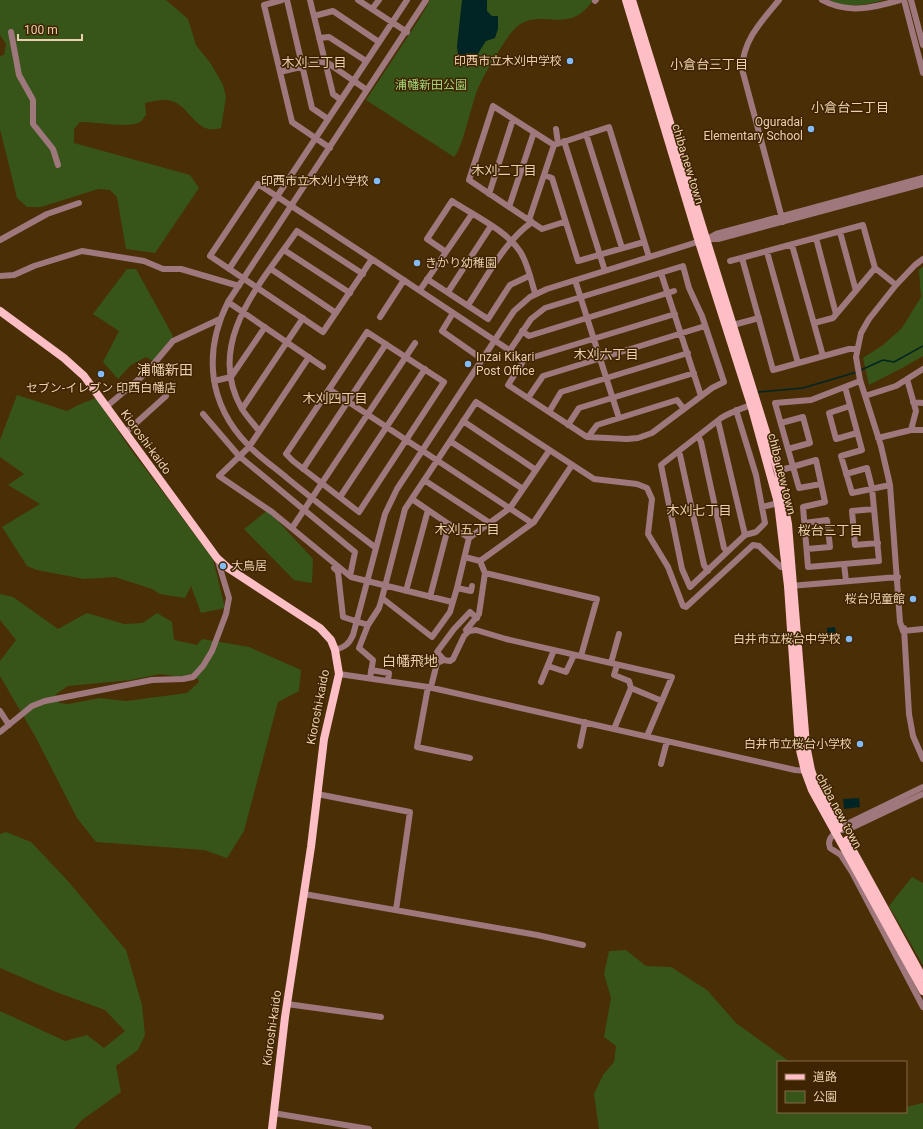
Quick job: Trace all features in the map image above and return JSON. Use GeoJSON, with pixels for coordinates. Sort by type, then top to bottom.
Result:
{"type":"FeatureCollection","features":[{"type":"Feature","properties":{"kind":"main road","name":"chiba new town"},"geometry":{"type":"LineString","coordinates":[[626,0],[661,105],[703,240],[751,405],[778,504],[785,566],[791,586]]}},
{"type":"Feature","properties":{"kind":"main road","name":"chiba new town"},"geometry":{"type":"LineString","coordinates":[[632,0],[661,105]]}},
{"type":"Feature","properties":{"kind":"main road","name":"chiba new town"},"geometry":{"type":"LineString","coordinates":[[703,240],[733,325],[778,471],[788,524],[798,734],[812,790],[839,831],[923,991]]}},
{"type":"Feature","properties":{"kind":"main road","name":"Kioroshi-kaido"},"geometry":{"type":"LineString","coordinates":[[0,311],[75,366],[84,376],[216,558],[228,568],[320,628],[330,640],[335,650],[339,674],[324,739],[318,794],[287,1004],[272,1129]]}},
{"type":"Feature","properties":{"kind":"main road"},"geometry":{"type":"LineString","coordinates":[[839,831],[923,978]]}},
{"type":"Feature","properties":{"kind":"street"},"geometry":{"type":"LineString","coordinates":[[282,0],[264,4],[292,122],[330,148]]}},
{"type":"Feature","properties":{"kind":"street"},"geometry":{"type":"LineString","coordinates":[[287,0],[312,108],[328,119]]}},
{"type":"Feature","properties":{"kind":"street"},"geometry":{"type":"LineString","coordinates":[[310,0],[333,94],[341,100]]}},
{"type":"Feature","properties":{"kind":"street"},"geometry":{"type":"LineString","coordinates":[[358,0],[407,32]]}},
{"type":"Feature","properties":{"kind":"street"},"geometry":{"type":"LineString","coordinates":[[372,9],[379,0]]}},
{"type":"Feature","properties":{"kind":"street"},"geometry":{"type":"LineString","coordinates":[[229,269],[406,0]]}},
{"type":"Feature","properties":{"kind":"street"},"geometry":{"type":"LineString","coordinates":[[376,548],[312,499],[249,447],[228,420],[222,409],[214,381],[214,340],[220,319],[228,302],[407,32],[426,0]]}},
{"type":"Feature","properties":{"kind":"street"},"geometry":{"type":"LineString","coordinates":[[779,0],[750,36],[745,51],[742,70],[782,219]]}},
{"type":"Feature","properties":{"kind":"street"},"geometry":{"type":"LineString","coordinates":[[822,0],[836,7],[852,9],[868,8],[900,0]]}},
{"type":"Feature","properties":{"kind":"street"},"geometry":{"type":"LineString","coordinates":[[904,0],[923,73]]}},
{"type":"Feature","properties":{"kind":"street"},"geometry":{"type":"LineString","coordinates":[[911,0],[923,45]]}},
{"type":"Feature","properties":{"kind":"street"},"geometry":{"type":"LineString","coordinates":[[314,16],[333,11],[379,42]]}},
{"type":"Feature","properties":{"kind":"street"},"geometry":{"type":"LineString","coordinates":[[11,32],[19,75],[34,100],[33,124],[53,150],[58,164]]}},
{"type":"Feature","properties":{"kind":"street"},"geometry":{"type":"LineString","coordinates":[[319,38],[329,37],[366,61]]}},
{"type":"Feature","properties":{"kind":"street"},"geometry":{"type":"LineString","coordinates":[[280,72],[325,61],[364,88]]}},
{"type":"Feature","properties":{"kind":"street"},"geometry":{"type":"LineString","coordinates":[[564,222],[542,229],[469,180],[493,106],[534,132],[558,143],[609,127],[649,257]]}},
{"type":"Feature","properties":{"kind":"street"},"geometry":{"type":"LineString","coordinates":[[489,194],[513,119]]}},
{"type":"Feature","properties":{"kind":"street"},"geometry":{"type":"LineString","coordinates":[[556,129],[558,143],[605,271]]}},
{"type":"Feature","properties":{"kind":"street"},"geometry":{"type":"LineString","coordinates":[[509,207],[534,132]]}},
{"type":"Feature","properties":{"kind":"street"},"geometry":{"type":"LineString","coordinates":[[586,134],[622,248]]}},
{"type":"Feature","properties":{"kind":"street"},"geometry":{"type":"LineString","coordinates":[[468,305],[511,240],[530,221],[544,175],[558,143]]}},
{"type":"Feature","properties":{"kind":"street"},"geometry":{"type":"LineString","coordinates":[[544,175],[552,178],[564,222],[578,261],[644,242]]}},
{"type":"Feature","properties":{"kind":"street"},"geometry":{"type":"LineString","coordinates":[[782,219],[923,178]]}},
{"type":"Feature","properties":{"kind":"street"},"geometry":{"type":"LineString","coordinates":[[372,259],[323,332],[210,256],[258,184],[278,196],[524,360]]}},
{"type":"Feature","properties":{"kind":"street"},"geometry":{"type":"LineString","coordinates":[[335,650],[344,647],[350,642],[357,623],[388,505],[494,340],[518,307],[535,293],[703,240],[716,234],[923,184]]}},
{"type":"Feature","properties":{"kind":"street"},"geometry":{"type":"LineString","coordinates":[[446,252],[427,239],[452,201],[511,240],[521,254],[535,293]]}},
{"type":"Feature","properties":{"kind":"street"},"geometry":{"type":"LineString","coordinates":[[0,240],[42,217],[79,203]]}},
{"type":"Feature","properties":{"kind":"street"},"geometry":{"type":"LineString","coordinates":[[420,290],[472,214]]}},
{"type":"Feature","properties":{"kind":"street"},"geometry":{"type":"LineString","coordinates":[[730,262],[863,225],[875,268],[896,285]]}},
{"type":"Feature","properties":{"kind":"street"},"geometry":{"type":"LineString","coordinates":[[448,292],[491,226]]}},
{"type":"Feature","properties":{"kind":"street"},"geometry":{"type":"LineString","coordinates":[[260,431],[242,409],[231,377],[230,347],[242,312],[297,231],[363,274]]}},
{"type":"Feature","properties":{"kind":"street"},"geometry":{"type":"LineString","coordinates":[[840,232],[856,291]]}},
{"type":"Feature","properties":{"kind":"street"},"geometry":{"type":"LineString","coordinates":[[816,238],[836,314]]}},
{"type":"Feature","properties":{"kind":"street"},"geometry":{"type":"LineString","coordinates":[[792,245],[823,356]]}},
{"type":"Feature","properties":{"kind":"street"},"geometry":{"type":"LineString","coordinates":[[0,276],[14,275],[34,266],[82,250],[144,261],[163,269],[181,269],[239,286]]}},
{"type":"Feature","properties":{"kind":"street"},"geometry":{"type":"LineString","coordinates":[[284,250],[350,293]]}},
{"type":"Feature","properties":{"kind":"street"},"geometry":{"type":"LineString","coordinates":[[767,252],[798,363]]}},
{"type":"Feature","properties":{"kind":"street"},"geometry":{"type":"LineString","coordinates":[[742,258],[774,370],[823,356],[857,349]]}},
{"type":"Feature","properties":{"kind":"street"},"geometry":{"type":"LineString","coordinates":[[923,259],[915,264],[896,285],[869,319],[861,333],[857,349],[856,366],[878,438],[890,485],[898,577],[900,622],[903,630],[911,724],[917,746],[923,759]]}},
{"type":"Feature","properties":{"kind":"street"},"geometry":{"type":"LineString","coordinates":[[510,350],[531,319],[540,311],[580,297],[683,266],[724,382],[701,396],[657,430],[644,437],[627,439],[588,437],[508,385],[524,360],[675,314]]}},
{"type":"Feature","properties":{"kind":"street"},"geometry":{"type":"LineString","coordinates":[[814,323],[833,318],[875,268]]}},
{"type":"Feature","properties":{"kind":"street"},"geometry":{"type":"LineString","coordinates":[[271,269],[336,313]]}},
{"type":"Feature","properties":{"kind":"street"},"geometry":{"type":"LineString","coordinates":[[661,273],[671,292],[675,314],[701,396]]}},
{"type":"Feature","properties":{"kind":"street"},"geometry":{"type":"LineString","coordinates":[[427,279],[488,319],[510,286],[529,276]]}},
{"type":"Feature","properties":{"kind":"street"},"geometry":{"type":"LineString","coordinates":[[380,317],[404,280]]}},
{"type":"Feature","properties":{"kind":"street"},"geometry":{"type":"LineString","coordinates":[[575,280],[619,418]]}},
{"type":"Feature","properties":{"kind":"street"},"geometry":{"type":"LineString","coordinates":[[522,331],[529,336],[671,292]]}},
{"type":"Feature","properties":{"kind":"street"},"geometry":{"type":"LineString","coordinates":[[228,302],[323,366]]}},
{"type":"Feature","properties":{"kind":"street"},"geometry":{"type":"LineString","coordinates":[[453,313],[442,331],[482,359]]}},
{"type":"Feature","properties":{"kind":"street"},"geometry":{"type":"LineString","coordinates":[[242,409],[303,318]]}},
{"type":"Feature","properties":{"kind":"street"},"geometry":{"type":"LineString","coordinates":[[733,325],[759,318]]}},
{"type":"Feature","properties":{"kind":"street"},"geometry":{"type":"LineString","coordinates":[[106,407],[146,373],[172,342],[220,319]]}},
{"type":"Feature","properties":{"kind":"street"},"geometry":{"type":"LineString","coordinates":[[528,398],[543,376],[705,326]]}},
{"type":"Feature","properties":{"kind":"street"},"geometry":{"type":"LineString","coordinates":[[214,381],[231,377],[265,327]]}},
{"type":"Feature","properties":{"kind":"street"},"geometry":{"type":"LineString","coordinates":[[367,332],[405,356],[444,382],[359,512],[286,454],[367,332]]}},
{"type":"Feature","properties":{"kind":"street"},"geometry":{"type":"LineString","coordinates":[[292,528],[415,342]]}},
{"type":"Feature","properties":{"kind":"street"},"geometry":{"type":"LineString","coordinates":[[304,469],[386,344]]}},
{"type":"Feature","properties":{"kind":"street"},"geometry":{"type":"LineString","coordinates":[[549,412],[561,392],[688,353]]}},
{"type":"Feature","properties":{"kind":"street"},"geometry":{"type":"LineString","coordinates":[[309,357],[249,447],[218,476],[276,515],[350,576],[452,602]]}},
{"type":"Feature","properties":{"kind":"street"},"geometry":{"type":"LineString","coordinates":[[865,396],[896,386],[923,368]]}},
{"type":"Feature","properties":{"kind":"street"},"geometry":{"type":"LineString","coordinates":[[340,497],[425,369]]}},
{"type":"Feature","properties":{"kind":"street"},"geometry":{"type":"LineString","coordinates":[[568,424],[579,408],[694,373]]}},
{"type":"Feature","properties":{"kind":"street"},"geometry":{"type":"LineString","coordinates":[[907,379],[916,412],[911,430]]}},
{"type":"Feature","properties":{"kind":"street"},"geometry":{"type":"LineString","coordinates":[[821,484],[799,488],[775,403],[811,400],[860,381]]}},
{"type":"Feature","properties":{"kind":"street"},"geometry":{"type":"LineString","coordinates":[[329,388],[532,523]]}},
{"type":"Feature","properties":{"kind":"street"},"geometry":{"type":"LineString","coordinates":[[845,388],[862,450],[841,456],[852,493],[890,485]]}},
{"type":"Feature","properties":{"kind":"street"},"geometry":{"type":"LineString","coordinates":[[125,433],[166,396]]}},
{"type":"Feature","properties":{"kind":"street"},"geometry":{"type":"LineString","coordinates":[[588,437],[597,425],[677,400],[684,409]]}},
{"type":"Feature","properties":{"kind":"street"},"geometry":{"type":"LineString","coordinates":[[370,678],[373,660],[359,648],[368,625],[379,608],[405,509],[476,402],[594,479],[636,484],[647,488],[652,498],[648,534],[668,567],[683,606],[686,607],[753,545],[759,546],[781,567],[785,566]]}},
{"type":"Feature","properties":{"kind":"street"},"geometry":{"type":"LineString","coordinates":[[913,402],[923,403]]}},
{"type":"Feature","properties":{"kind":"street"},"geometry":{"type":"LineString","coordinates":[[736,410],[756,475],[765,523],[756,532],[745,534],[690,587],[682,569],[661,465],[718,421],[736,410],[751,405]]}},
{"type":"Feature","properties":{"kind":"street"},"geometry":{"type":"LineString","coordinates":[[850,406],[828,413],[834,434],[836,438],[858,432]]}},
{"type":"Feature","properties":{"kind":"street"},"geometry":{"type":"LineString","coordinates":[[204,414],[239,456],[355,552],[350,576]]}},
{"type":"Feature","properties":{"kind":"street"},"geometry":{"type":"LineString","coordinates":[[781,423],[803,417],[810,443],[788,449]]}},
{"type":"Feature","properties":{"kind":"street"},"geometry":{"type":"LineString","coordinates":[[463,421],[536,470]]}},
{"type":"Feature","properties":{"kind":"street"},"geometry":{"type":"LineString","coordinates":[[718,421],[745,534]]}},
{"type":"Feature","properties":{"kind":"street"},"geometry":{"type":"LineString","coordinates":[[878,438],[911,430],[923,430]]}},
{"type":"Feature","properties":{"kind":"street"},"geometry":{"type":"LineString","coordinates":[[698,436],[701,442],[724,548],[727,552]]}},
{"type":"Feature","properties":{"kind":"street"},"geometry":{"type":"LineString","coordinates":[[450,440],[523,489]]}},
{"type":"Feature","properties":{"kind":"street"},"geometry":{"type":"LineString","coordinates":[[382,598],[432,637],[450,612],[469,538],[510,508],[550,451]]}},
{"type":"Feature","properties":{"kind":"street"},"geometry":{"type":"LineString","coordinates":[[678,452],[680,455],[704,565],[708,571]]}},
{"type":"Feature","properties":{"kind":"street"},"geometry":{"type":"LineString","coordinates":[[778,471],[816,460],[825,502],[803,507],[808,567],[880,561],[872,488],[867,468],[846,474]]}},
{"type":"Feature","properties":{"kind":"street"},"geometry":{"type":"LineString","coordinates":[[480,561],[532,523],[572,465]]}},
{"type":"Feature","properties":{"kind":"street"},"geometry":{"type":"LineString","coordinates":[[424,480],[490,523]]}},
{"type":"Feature","properties":{"kind":"street"},"geometry":{"type":"LineString","coordinates":[[412,499],[469,538]]}},
{"type":"Feature","properties":{"kind":"street"},"geometry":{"type":"LineString","coordinates":[[762,507],[778,504]]}},
{"type":"Feature","properties":{"kind":"street"},"geometry":{"type":"LineString","coordinates":[[874,509],[852,511],[855,545],[878,543]]}},
{"type":"Feature","properties":{"kind":"street"},"geometry":{"type":"LineString","coordinates":[[406,591],[428,510]]}},
{"type":"Feature","properties":{"kind":"street"},"geometry":{"type":"LineString","coordinates":[[276,515],[276,518],[338,572],[344,617],[357,623],[368,625]]}},
{"type":"Feature","properties":{"kind":"street"},"geometry":{"type":"LineString","coordinates":[[804,523],[827,520],[830,547],[807,549]]}},
{"type":"Feature","properties":{"kind":"street"},"geometry":{"type":"LineString","coordinates":[[430,597],[449,524]]}},
{"type":"Feature","properties":{"kind":"street"},"geometry":{"type":"LineString","coordinates":[[465,557],[480,561]]}},
{"type":"Feature","properties":{"kind":"street"},"geometry":{"type":"LineString","coordinates":[[0,732],[32,706],[45,701],[152,680],[182,679],[193,676],[203,666],[212,650],[226,614],[229,598],[227,586],[216,558]]}},
{"type":"Feature","properties":{"kind":"street"},"geometry":{"type":"LineString","coordinates":[[470,758],[417,747],[430,687],[437,663],[444,660],[450,661],[453,659],[462,634],[477,618],[482,605],[485,573],[480,561]]}},
{"type":"Feature","properties":{"kind":"street"},"geometry":{"type":"LineString","coordinates":[[844,564],[846,581]]}},
{"type":"Feature","properties":{"kind":"street"},"geometry":{"type":"LineString","coordinates":[[485,573],[597,599],[578,656],[566,672],[548,666]]}},
{"type":"Feature","properties":{"kind":"street"},"geometry":{"type":"LineString","coordinates":[[791,586],[898,577]]}},
{"type":"Feature","properties":{"kind":"street"},"geometry":{"type":"LineString","coordinates":[[457,588],[471,591],[472,586]]}},
{"type":"Feature","properties":{"kind":"street"},"geometry":{"type":"LineString","coordinates":[[444,660],[437,652],[454,629],[470,612],[477,618]]}},
{"type":"Feature","properties":{"kind":"street"},"geometry":{"type":"LineString","coordinates":[[903,630],[923,629]]}},
{"type":"Feature","properties":{"kind":"street"},"geometry":{"type":"LineString","coordinates":[[458,647],[464,636],[472,630],[672,677],[647,736]]}},
{"type":"Feature","properties":{"kind":"street"},"geometry":{"type":"LineString","coordinates":[[614,729],[631,688],[630,681],[614,675],[614,664],[619,634]]}},
{"type":"Feature","properties":{"kind":"street"},"geometry":{"type":"LineString","coordinates":[[541,682],[554,650]]}},
{"type":"Feature","properties":{"kind":"street"},"geometry":{"type":"LineString","coordinates":[[371,670],[389,673],[388,681]]}},
{"type":"Feature","properties":{"kind":"street"},"geometry":{"type":"LineString","coordinates":[[339,674],[430,687],[667,741],[808,771]]}},
{"type":"Feature","properties":{"kind":"street"},"geometry":{"type":"LineString","coordinates":[[631,688],[662,701]]}},
{"type":"Feature","properties":{"kind":"street"},"geometry":{"type":"LineString","coordinates":[[0,711],[10,725]]}},
{"type":"Feature","properties":{"kind":"street"},"geometry":{"type":"LineString","coordinates":[[580,746],[585,722]]}},
{"type":"Feature","properties":{"kind":"street"},"geometry":{"type":"LineString","coordinates":[[661,764],[667,741]]}},
{"type":"Feature","properties":{"kind":"street"},"geometry":{"type":"LineString","coordinates":[[923,787],[847,824],[832,835],[829,840],[830,848],[841,855],[852,872],[923,1007]]}},
{"type":"Feature","properties":{"kind":"street"},"geometry":{"type":"LineString","coordinates":[[318,794],[410,812],[396,910]]}},
{"type":"Feature","properties":{"kind":"street"},"geometry":{"type":"LineString","coordinates":[[839,831],[849,829],[923,794]]}},
{"type":"Feature","properties":{"kind":"street"},"geometry":{"type":"LineString","coordinates":[[304,894],[537,935],[583,945]]}},
{"type":"Feature","properties":{"kind":"street"},"geometry":{"type":"LineString","coordinates":[[287,1004],[381,1017]]}},
{"type":"Feature","properties":{"kind":"street"},"geometry":{"type":"LineString","coordinates":[[273,1113],[368,1129]]}},
{"type":"Feature","properties":{"kind":"green space"},"geometry":{"type":"Polygon","coordinates":[[[0,0],[166,0],[188,19],[196,45],[211,64],[223,85],[226,97],[221,128],[205,128],[198,124],[182,107],[176,103],[168,100],[159,100],[145,103],[146,115],[141,121],[135,124],[120,125],[80,122],[74,129],[74,143],[190,175],[199,188],[155,253],[126,249],[117,197],[110,190],[98,189],[41,207],[27,207],[17,198],[0,129],[0,56],[4,55],[6,44],[0,35],[0,0]]]}},
{"type":"Feature","properties":{"kind":"green space","name":"浦幡新田公園"},"geometry":{"type":"Polygon","coordinates":[[[430,0],[593,0],[583,12],[573,18],[562,20],[531,20],[521,24],[511,33],[479,86],[461,144],[454,157],[366,100],[420,18],[430,0]]]}},
{"type":"Feature","properties":{"kind":"green space"},"geometry":{"type":"Polygon","coordinates":[[[829,0],[884,0],[863,5],[850,5],[836,3],[829,0]]]}},
{"type":"Feature","properties":{"kind":"green space"},"geometry":{"type":"Polygon","coordinates":[[[923,267],[923,356],[869,385],[863,358],[883,345],[902,328],[921,297],[919,270],[923,267]]]}},
{"type":"Feature","properties":{"kind":"green space"},"geometry":{"type":"Polygon","coordinates":[[[127,269],[136,269],[173,336],[158,364],[146,357],[131,365],[118,379],[103,362],[119,331],[93,314],[127,269]]]}},
{"type":"Feature","properties":{"kind":"green space"},"geometry":{"type":"Polygon","coordinates":[[[17,395],[67,411],[96,398],[129,447],[213,559],[225,608],[201,613],[191,586],[185,598],[160,594],[152,589],[115,577],[84,579],[37,570],[27,566],[2,527],[40,504],[8,485],[24,474],[0,457],[0,440],[17,395]]]}},
{"type":"Feature","properties":{"kind":"green space"},"geometry":{"type":"Polygon","coordinates":[[[268,510],[313,559],[312,583],[294,580],[244,529],[268,510]]]}},
{"type":"Feature","properties":{"kind":"green space"},"geometry":{"type":"Polygon","coordinates":[[[0,594],[13,597],[58,629],[87,613],[124,624],[143,623],[157,613],[172,622],[174,640],[197,645],[202,639],[249,647],[301,670],[299,691],[278,702],[244,831],[227,858],[204,850],[96,842],[77,818],[35,736],[0,676],[0,661],[16,640],[0,620],[0,594]],[[160,674],[131,680],[68,686],[56,694],[59,703],[68,704],[100,698],[126,701],[187,693],[199,682],[198,679],[160,674]]]}},
{"type":"Feature","properties":{"kind":"green space"},"geometry":{"type":"Polygon","coordinates":[[[6,832],[31,842],[67,880],[126,950],[142,1005],[145,1035],[138,1050],[116,1066],[121,1092],[82,1120],[74,1129],[0,1129],[0,1011],[65,1041],[87,1035],[104,1048],[125,1031],[105,1010],[56,992],[0,968],[0,834],[6,832]]]}},
{"type":"Feature","properties":{"kind":"green space"},"geometry":{"type":"Polygon","coordinates":[[[912,877],[923,883],[923,965],[889,906],[912,877]]]}},
{"type":"Feature","properties":{"kind":"green space"},"geometry":{"type":"Polygon","coordinates":[[[626,950],[646,966],[671,967],[707,990],[736,1023],[789,1061],[777,1061],[777,1113],[907,1113],[907,1107],[923,1103],[923,1129],[599,1129],[594,1094],[603,1075],[614,1062],[616,1046],[604,1037],[611,998],[604,974],[609,951],[626,950]]]}},
{"type":"Feature","properties":{"kind":"water"},"geometry":{"type":"Polygon","coordinates":[[[462,0],[487,0],[487,11],[492,16],[498,16],[498,29],[495,38],[486,41],[477,55],[466,53],[466,57],[458,55],[457,46],[462,0]]]}},
{"type":"Feature","properties":{"kind":"water"},"geometry":{"type":"Polygon","coordinates":[[[835,627],[837,643],[828,643],[827,628],[835,627]]]}},
{"type":"Feature","properties":{"kind":"water"},"geometry":{"type":"Polygon","coordinates":[[[859,798],[860,807],[844,809],[843,799],[859,798]]]}},
{"type":"Feature","properties":{"kind":"waterway"},"geometry":{"type":"LineString","coordinates":[[861,370],[883,360],[894,362],[923,346]]}},
{"type":"Feature","properties":{"kind":"waterway"},"geometry":{"type":"LineString","coordinates":[[758,392],[803,388],[857,372]]}},
{"type":"Feature","properties":{"kind":"place","name":"印西市立木刈中学校"},"geometry":{"type":"Point","coordinates":[570,61]}},
{"type":"Feature","properties":{"kind":"place","name":"Oguradai Elementary School"},"geometry":{"type":"Point","coordinates":[811,129]}},
{"type":"Feature","properties":{"kind":"place","name":"印西市立木刈小学校"},"geometry":{"type":"Point","coordinates":[377,181]}},
{"type":"Feature","properties":{"kind":"place","name":"きかり幼稚園"},"geometry":{"type":"Point","coordinates":[417,263]}},
{"type":"Feature","properties":{"kind":"place","name":"Inzai Kikari Post Office"},"geometry":{"type":"Point","coordinates":[468,364]}},
{"type":"Feature","properties":{"kind":"place","name":"セブン-イレブン 印西白幡店"},"geometry":{"type":"Point","coordinates":[101,374]}},
{"type":"Feature","properties":{"kind":"place","name":"大鳥居"},"geometry":{"type":"Point","coordinates":[223,566]}},
{"type":"Feature","properties":{"kind":"place","name":"桜台児童館"},"geometry":{"type":"Point","coordinates":[913,599]}},
{"type":"Feature","properties":{"kind":"place","name":"白井市立桜台中学校"},"geometry":{"type":"Point","coordinates":[849,639]}},
{"type":"Feature","properties":{"kind":"place","name":"白井市立桜台小学校"},"geometry":{"type":"Point","coordinates":[860,744]}},
{"type":"Feature","properties":{"kind":"district","name":"木刈三丁目"},"geometry":{"type":"Point","coordinates":[314,62]}},
{"type":"Feature","properties":{"kind":"district","name":"小倉台三丁目"},"geometry":{"type":"Point","coordinates":[709,64]}},
{"type":"Feature","properties":{"kind":"district","name":"小倉台二丁目"},"geometry":{"type":"Point","coordinates":[850,107]}},
{"type":"Feature","properties":{"kind":"district","name":"木刈二丁目"},"geometry":{"type":"Point","coordinates":[504,170]}},
{"type":"Feature","properties":{"kind":"district","name":"木刈六丁目"},"geometry":{"type":"Point","coordinates":[606,354]}},
{"type":"Feature","properties":{"kind":"district","name":"浦幡新田"},"geometry":{"type":"Point","coordinates":[165,370]}},
{"type":"Feature","properties":{"kind":"district","name":"木刈四丁目"},"geometry":{"type":"Point","coordinates":[335,398]}},
{"type":"Feature","properties":{"kind":"district","name":"木刈七丁目"},"geometry":{"type":"Point","coordinates":[699,510]}},
{"type":"Feature","properties":{"kind":"district","name":"木刈五丁目"},"geometry":{"type":"Point","coordinates":[467,529]}},
{"type":"Feature","properties":{"kind":"district","name":"桜台三丁目"},"geometry":{"type":"Point","coordinates":[830,530]}},
{"type":"Feature","properties":{"kind":"district","name":"白幡飛地"},"geometry":{"type":"Point","coordinates":[410,661]}}]}
